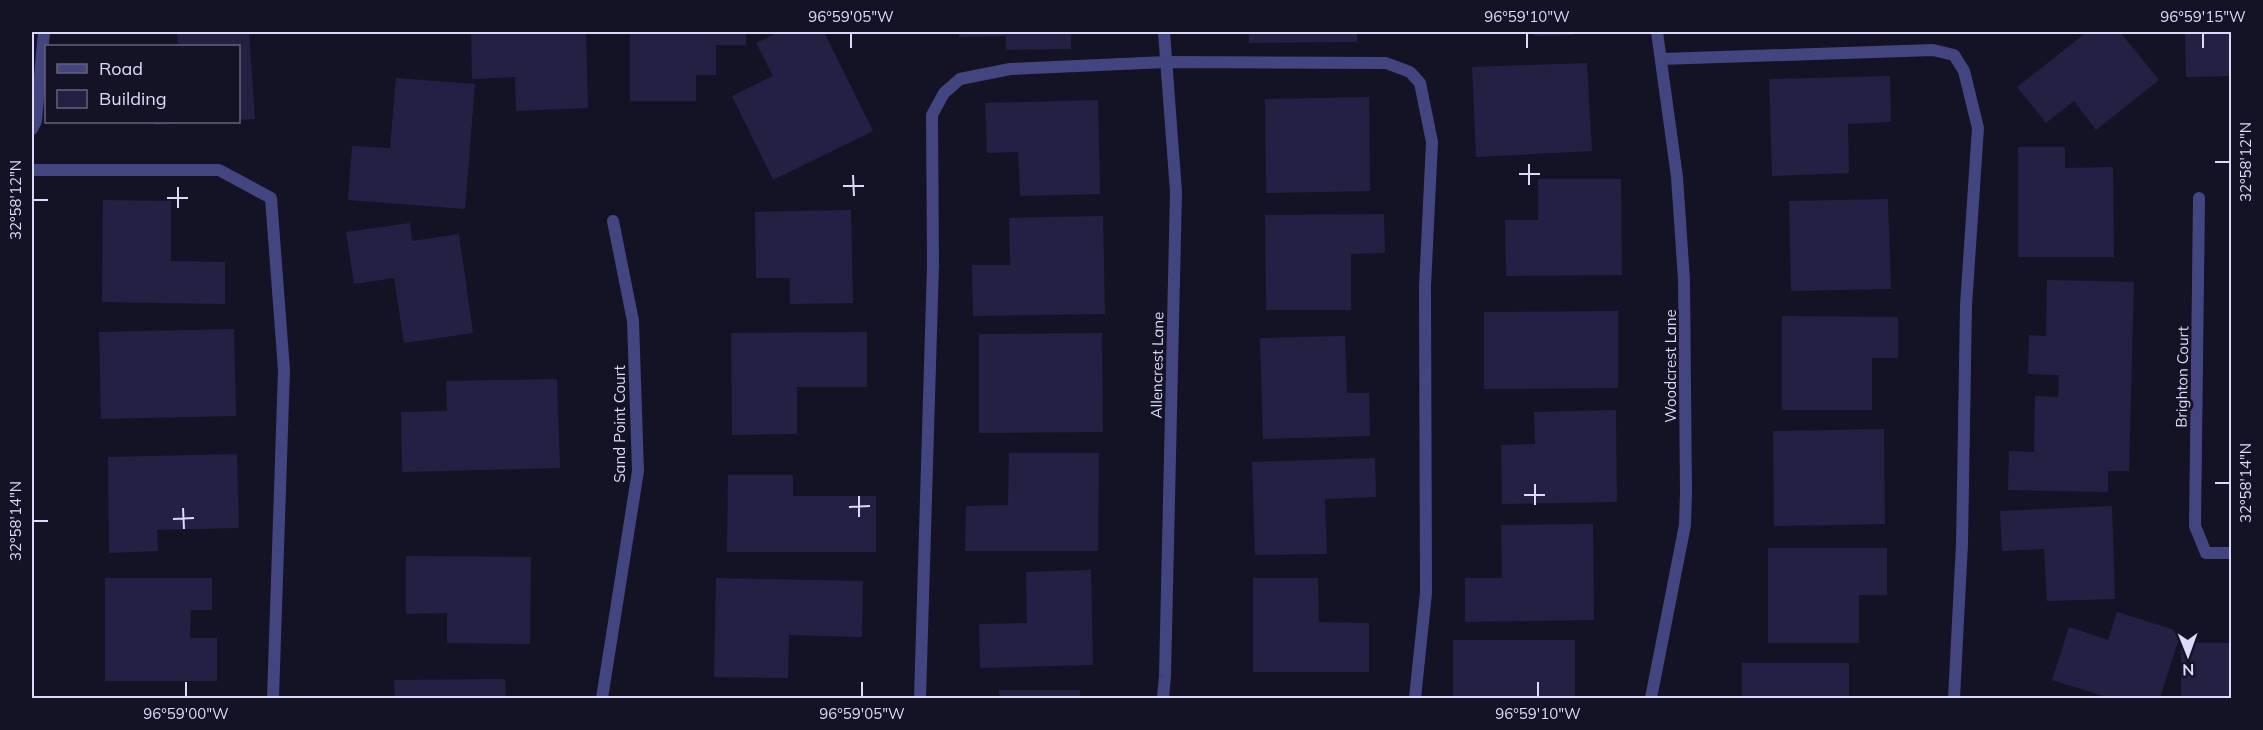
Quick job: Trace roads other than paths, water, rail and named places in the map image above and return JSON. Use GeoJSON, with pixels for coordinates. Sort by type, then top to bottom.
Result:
{"type":"FeatureCollection","features":[{"type":"Feature","properties":{"kind":"street"},"geometry":{"type":"LineString","coordinates":[[32,129],[36,121],[44,32]]}},
{"type":"Feature","properties":{"kind":"street","name":"Allencrest Lane"},"geometry":{"type":"LineString","coordinates":[[1163,699],[1176,192],[1164,32]]}},
{"type":"Feature","properties":{"kind":"street","name":"Woodcrest Lane"},"geometry":{"type":"LineString","coordinates":[[1651,699],[1685,525],[1686,492],[1684,280],[1677,177],[1657,32]]}},
{"type":"Feature","properties":{"kind":"street"},"geometry":{"type":"LineString","coordinates":[[1660,59],[1933,50],[1954,55],[1964,71],[1978,128],[1966,305],[1962,544],[1954,699]]}},
{"type":"Feature","properties":{"kind":"street"},"geometry":{"type":"LineString","coordinates":[[920,699],[933,265],[933,115],[944,93],[960,79],[1010,69],[1166,62],[1386,63],[1410,72],[1420,82],[1432,142],[1425,286],[1426,593],[1415,699]]}},
{"type":"Feature","properties":{"kind":"street"},"geometry":{"type":"LineString","coordinates":[[32,170],[219,171],[271,198],[284,370],[273,699]]}},
{"type":"Feature","properties":{"kind":"street","name":"Brighton Court"},"geometry":{"type":"LineString","coordinates":[[2199,198],[2195,526],[2205,553],[2232,553]]}},
{"type":"Feature","properties":{"kind":"street","name":"Sand Point Court"},"geometry":{"type":"LineString","coordinates":[[602,699],[638,471],[633,321],[613,221]]}}]}
